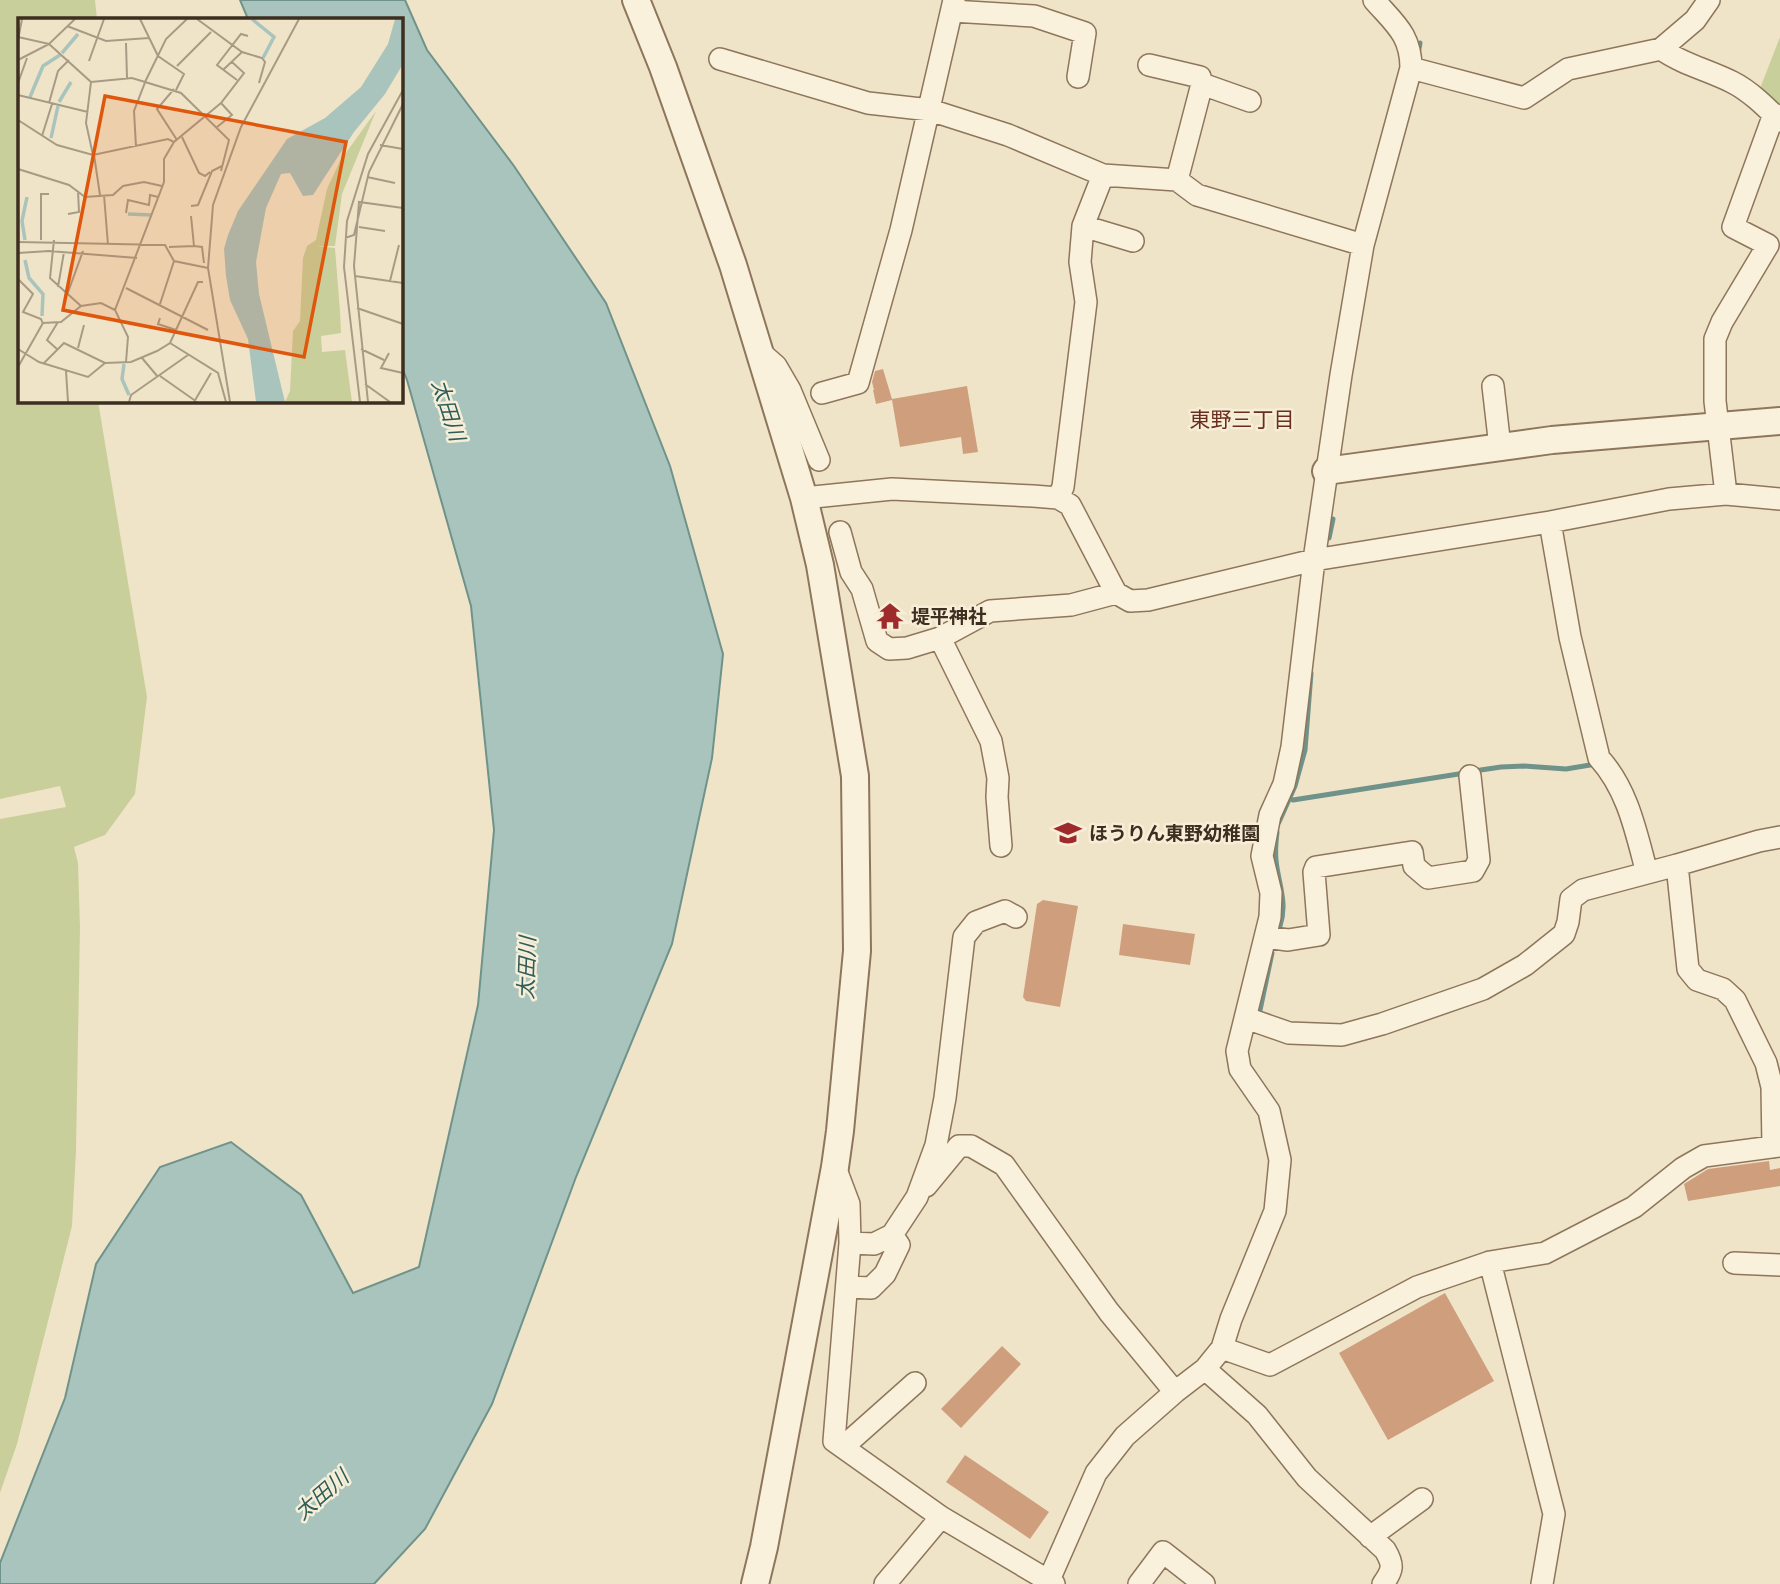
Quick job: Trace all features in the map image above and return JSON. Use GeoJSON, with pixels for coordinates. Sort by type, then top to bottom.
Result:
{"type":"FeatureCollection","features":[{"type":"Feature","properties":{"kind":"street"},"geometry":{"type":"LineString","coordinates":[[636,0],[663,67],[733,265],[804,498],[820,565],[855,776],[858,951],[840,1131],[755,1584]]}},
{"type":"Feature","properties":{"kind":"street"},"geometry":{"type":"LineString","coordinates":[[835,1167],[849,1204],[850,1243],[834,1441],[941,1517],[1049,1582],[1096,1473],[1125,1436],[1205,1368],[1222,1348],[1275,1211],[1280,1160],[1269,1111],[1240,1069],[1237,1051],[1270,917],[1271,894],[1262,856],[1270,815],[1284,784],[1292,747],[1326,471],[1363,245],[1411,68],[1406,37],[1374,0]]}},
{"type":"Feature","properties":{"kind":"street"},"geometry":{"type":"LineString","coordinates":[[1411,68],[1524,98],[1567,69],[1661,49],[1695,20],[1709,0]]}},
{"type":"Feature","properties":{"kind":"street"},"geometry":{"type":"LineString","coordinates":[[822,393],[858,383],[901,229],[953,5],[1034,16],[1085,33],[1077,77]]}},
{"type":"Feature","properties":{"kind":"street"},"geometry":{"type":"LineString","coordinates":[[1661,49],[1672,57],[1734,83],[1777,117],[1733,227],[1768,244],[1722,322],[1715,339],[1715,401],[1726,494]]}},
{"type":"Feature","properties":{"kind":"street"},"geometry":{"type":"LineString","coordinates":[[720,59],[868,103],[930,110],[1008,135],[1103,175],[1177,180],[1197,195],[1363,245]]}},
{"type":"Feature","properties":{"kind":"street"},"geometry":{"type":"LineString","coordinates":[[1149,65],[1200,77],[1202,84],[1177,180]]}},
{"type":"Feature","properties":{"kind":"street"},"geometry":{"type":"LineString","coordinates":[[1202,84],[1250,100]]}},
{"type":"Feature","properties":{"kind":"street"},"geometry":{"type":"LineString","coordinates":[[1058,498],[1063,487],[1086,302],[1080,262],[1083,226],[1103,175]]}},
{"type":"Feature","properties":{"kind":"street"},"geometry":{"type":"LineString","coordinates":[[1083,226],[1133,241]]}},
{"type":"Feature","properties":{"kind":"street"},"geometry":{"type":"LineString","coordinates":[[759,350],[776,366],[790,390],[819,460]]}},
{"type":"Feature","properties":{"kind":"street"},"geometry":{"type":"LineString","coordinates":[[1493,386],[1500,447]]}},
{"type":"Feature","properties":{"kind":"street"},"geometry":{"type":"LineString","coordinates":[[1326,471],[1552,440],[1780,421]]}},
{"type":"Feature","properties":{"kind":"street"},"geometry":{"type":"LineString","coordinates":[[804,498],[892,489],[1058,498],[1070,505],[1116,593],[1130,601],[1148,600],[1314,560],[1550,522],[1669,499],[1726,494],[1780,499]]}},
{"type":"Feature","properties":{"kind":"street"},"geometry":{"type":"LineString","coordinates":[[1550,522],[1570,637],[1599,758],[1613,773],[1632,814],[1647,873]]}},
{"type":"Feature","properties":{"kind":"street"},"geometry":{"type":"LineString","coordinates":[[840,532],[851,572],[854,599]]}},
{"type":"Feature","properties":{"kind":"street"},"geometry":{"type":"LineString","coordinates":[[851,572],[862,589],[877,641],[889,649],[907,648],[940,638],[989,611],[1071,605],[1116,593]]}},
{"type":"Feature","properties":{"kind":"street"},"geometry":{"type":"LineString","coordinates":[[940,638],[991,741],[998,778],[1001,846]]}},
{"type":"Feature","properties":{"kind":"street"},"geometry":{"type":"LineString","coordinates":[[1266,936],[1288,940],[1320,935],[1314,873],[1316,867],[1412,852],[1414,866],[1428,878],[1473,871],[1479,860],[1470,776]]}},
{"type":"Feature","properties":{"kind":"street"},"geometry":{"type":"LineString","coordinates":[[1246,1018],[1289,1033],[1342,1035],[1382,1024],[1483,989],[1525,965],[1564,934],[1571,899],[1583,890],[1780,837]]}},
{"type":"Feature","properties":{"kind":"street"},"geometry":{"type":"LineString","coordinates":[[1222,1348],[1270,1365],[1417,1287],[1490,1262],[1545,1253],[1634,1207],[1683,1168],[1704,1156],[1777,1147],[1772,1087],[1766,1063],[1735,1000],[1723,989],[1697,980],[1688,969],[1677,865]]}},
{"type":"Feature","properties":{"kind":"street"},"geometry":{"type":"LineString","coordinates":[[917,1197],[936,1145],[945,1098],[964,937],[976,922],[1005,911],[1016,917]]}},
{"type":"Feature","properties":{"kind":"street"},"geometry":{"type":"LineString","coordinates":[[850,1243],[874,1244],[892,1235],[917,1197],[959,1146],[971,1146],[1004,1165],[1109,1312],[1175,1392]]}},
{"type":"Feature","properties":{"kind":"street"},"geometry":{"type":"LineString","coordinates":[[848,1287],[871,1288],[884,1274],[899,1245],[892,1235]]}},
{"type":"Feature","properties":{"kind":"street"},"geometry":{"type":"LineString","coordinates":[[1490,1262],[1554,1514],[1542,1584]]}},
{"type":"Feature","properties":{"kind":"street"},"geometry":{"type":"LineString","coordinates":[[1734,1263],[1780,1265]]}},
{"type":"Feature","properties":{"kind":"street"},"geometry":{"type":"LineString","coordinates":[[1205,1368],[1257,1415],[1307,1478],[1385,1550],[1391,1560],[1391,1572],[1382,1584]]}},
{"type":"Feature","properties":{"kind":"street"},"geometry":{"type":"LineString","coordinates":[[843,1447],[915,1383]]}},
{"type":"Feature","properties":{"kind":"street"},"geometry":{"type":"LineString","coordinates":[[1370,1537],[1422,1499]]}},
{"type":"Feature","properties":{"kind":"street"},"geometry":{"type":"LineString","coordinates":[[885,1584],[941,1517]]}},
{"type":"Feature","properties":{"kind":"street"},"geometry":{"type":"LineString","coordinates":[[1139,1584],[1163,1552],[1204,1584]]}},
{"type":"Feature","properties":{"kind":"green space"},"geometry":{"type":"Polygon","coordinates":[[[0,0],[95,0],[97,18],[18,18],[18,402],[98,402],[147,697],[135,794],[105,835],[74,847],[78,863],[80,928],[72,1226],[17,1444],[0,1493],[0,819],[66,807],[60,786],[0,799],[0,0]]]}},
{"type":"Feature","properties":{"kind":"green space"},"geometry":{"type":"Polygon","coordinates":[[[1780,37],[1780,111],[1759,91],[1780,37]]]}},
{"type":"Feature","properties":{"kind":"water","name":"太田川"},"geometry":{"type":"Polygon","coordinates":[[[240,0],[405,0],[427,50],[514,166],[606,303],[670,466],[723,654],[712,758],[672,944],[576,1177],[492,1404],[425,1529],[374,1584],[0,1584],[0,1563],[65,1398],[96,1264],[160,1167],[231,1142],[301,1195],[353,1293],[419,1267],[478,1005],[494,830],[471,606],[402,368],[402,18],[248,18],[240,0]]]}},
{"type":"Feature","properties":{"kind":"building"},"geometry":{"type":"Polygon","coordinates":[[[883,369],[892,399],[967,386],[978,452],[963,454],[961,437],[900,447],[892,400],[876,404],[872,382],[875,371],[883,369]]]}},
{"type":"Feature","properties":{"kind":"building"},"geometry":{"type":"Polygon","coordinates":[[[1043,900],[1078,906],[1060,1007],[1026,1001],[1023,997],[1037,904],[1043,900]]]}},
{"type":"Feature","properties":{"kind":"building"},"geometry":{"type":"Polygon","coordinates":[[[1123,924],[1195,934],[1190,965],[1119,955],[1123,924]]]}},
{"type":"Feature","properties":{"kind":"building"},"geometry":{"type":"Polygon","coordinates":[[[1769,1161],[1770,1170],[1780,1168],[1780,1186],[1688,1201],[1684,1184],[1708,1169],[1769,1161]]]}},
{"type":"Feature","properties":{"kind":"building"},"geometry":{"type":"Polygon","coordinates":[[[1445,1293],[1494,1381],[1388,1440],[1339,1353],[1445,1293]]]}},
{"type":"Feature","properties":{"kind":"building"},"geometry":{"type":"Polygon","coordinates":[[[1002,1346],[1021,1364],[961,1428],[941,1409],[1002,1346]]]}},
{"type":"Feature","properties":{"kind":"building"},"geometry":{"type":"Polygon","coordinates":[[[965,1455],[1049,1512],[1030,1539],[946,1482],[965,1455]]]}},
{"type":"Feature","properties":{"kind":"waterway"},"geometry":{"type":"LineString","coordinates":[[1418,54],[1420,43]]}},
{"type":"Feature","properties":{"kind":"waterway"},"geometry":{"type":"LineString","coordinates":[[1329,538],[1333,519]]}},
{"type":"Feature","properties":{"kind":"waterway"},"geometry":{"type":"LineString","coordinates":[[1279,822],[1295,786],[1305,750],[1311,673]]}},
{"type":"Feature","properties":{"kind":"waterway"},"geometry":{"type":"LineString","coordinates":[[1474,771],[1524,766],[1566,769],[1596,764]]}},
{"type":"Feature","properties":{"kind":"waterway"},"geometry":{"type":"LineString","coordinates":[[1289,798],[1293,800],[1465,773]]}},
{"type":"Feature","properties":{"kind":"waterway"},"geometry":{"type":"LineString","coordinates":[[1277,832],[1276,860],[1283,901],[1280,926]]}},
{"type":"Feature","properties":{"kind":"waterway"},"geometry":{"type":"LineString","coordinates":[[1259,1015],[1272,953]]}},
{"type":"Feature","properties":{"kind":"place","name":"堤平神社"},"geometry":{"type":"Point","coordinates":[890,616]}},
{"type":"Feature","properties":{"kind":"place","name":"ほうりん東野幼稚園"},"geometry":{"type":"Point","coordinates":[1068,833]}},
{"type":"Feature","properties":{"kind":"district","name":"東野三丁目"},"geometry":{"type":"Point","coordinates":[1242,419]}}]}
